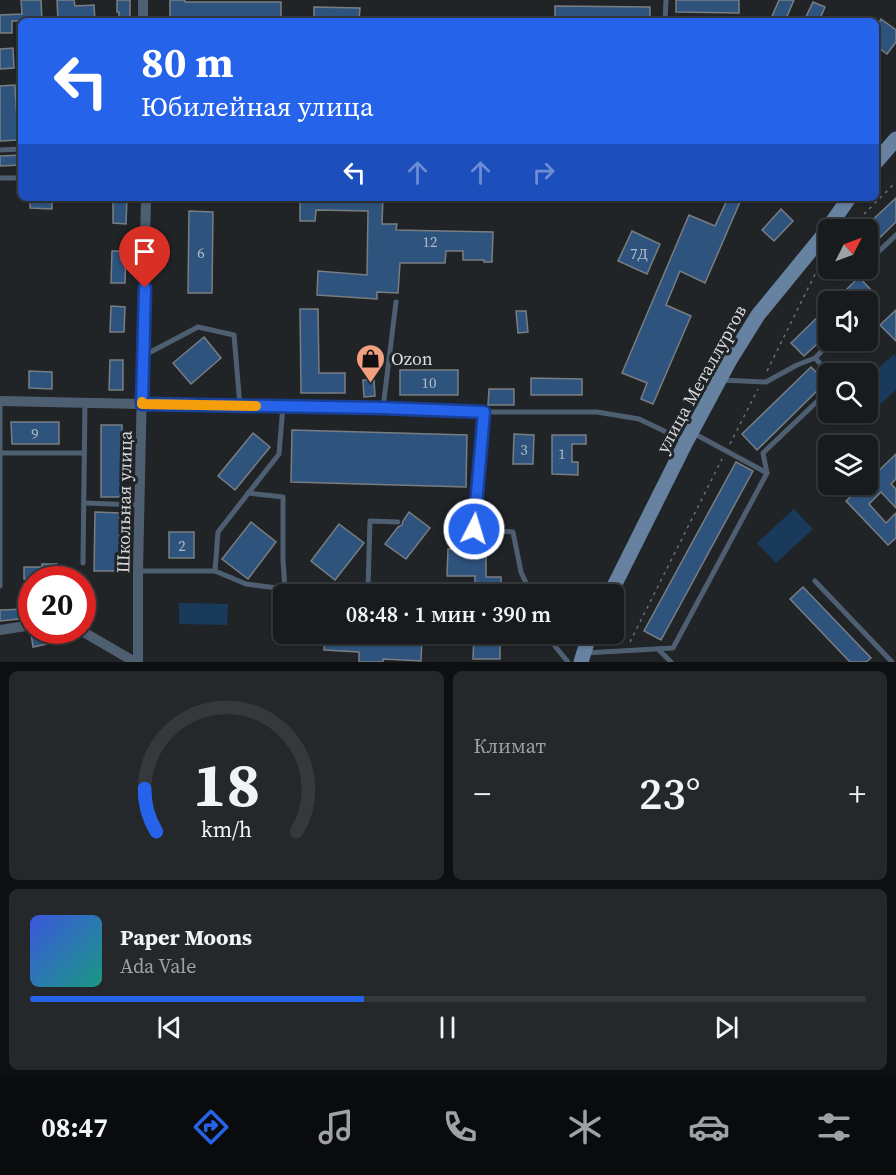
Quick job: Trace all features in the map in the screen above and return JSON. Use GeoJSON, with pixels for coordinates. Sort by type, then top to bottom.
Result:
{"type":"FeatureCollection","features":[{"type":"Feature","properties":{"kind":"street"},"geometry":{"type":"LineString","coordinates":[[143,0],[143,18]]}},
{"type":"Feature","properties":{"kind":"street"},"geometry":{"type":"LineString","coordinates":[[879,159],[896,140]]}},
{"type":"Feature","properties":{"kind":"street","name":"Школьная улица"},"geometry":{"type":"LineString","coordinates":[[137,662],[146,201]]}},
{"type":"Feature","properties":{"kind":"street","name":"улица Металлургов"},"geometry":{"type":"LineString","coordinates":[[614,584],[719,380],[758,315],[821,238],[847,201]]}},
{"type":"Feature","properties":{"kind":"street"},"geometry":{"type":"LineString","coordinates":[[0,401],[142,404]]}},
{"type":"Feature","properties":{"kind":"street"},"geometry":{"type":"LineString","coordinates":[[0,630],[18,627]]}},
{"type":"Feature","properties":{"kind":"street"},"geometry":{"type":"LineString","coordinates":[[96,639],[137,662]]}},
{"type":"Feature","properties":{"kind":"lane"},"geometry":{"type":"LineString","coordinates":[[665,18],[666,0]]}},
{"type":"Feature","properties":{"kind":"lane"},"geometry":{"type":"LineString","coordinates":[[0,150],[18,149]]}},
{"type":"Feature","properties":{"kind":"lane"},"geometry":{"type":"LineString","coordinates":[[0,178],[18,178]]}},
{"type":"Feature","properties":{"kind":"lane"},"geometry":{"type":"LineString","coordinates":[[878,252],[896,235]]}},
{"type":"Feature","properties":{"kind":"lane"},"geometry":{"type":"LineString","coordinates":[[383,408],[396,302]]}},
{"type":"Feature","properties":{"kind":"lane"},"geometry":{"type":"LineString","coordinates":[[143,356],[198,327],[234,335],[240,406]]}},
{"type":"Feature","properties":{"kind":"lane"},"geometry":{"type":"LineString","coordinates":[[719,380],[766,382],[815,358],[822,351]]}},
{"type":"Feature","properties":{"kind":"lane"},"geometry":{"type":"LineString","coordinates":[[815,358],[820,363]]}},
{"type":"Feature","properties":{"kind":"lane"},"geometry":{"type":"LineString","coordinates":[[0,401],[0,586]]}},
{"type":"Feature","properties":{"kind":"lane"},"geometry":{"type":"LineString","coordinates":[[582,658],[674,648],[767,472],[763,453],[818,401]]}},
{"type":"Feature","properties":{"kind":"lane"},"geometry":{"type":"LineString","coordinates":[[83,563],[85,402]]}},
{"type":"Feature","properties":{"kind":"lane"},"geometry":{"type":"LineString","coordinates":[[142,404],[484,412],[597,412],[639,419],[689,437],[767,472]]}},
{"type":"Feature","properties":{"kind":"lane"},"geometry":{"type":"LineString","coordinates":[[215,571],[218,532],[279,454],[283,406]]}},
{"type":"Feature","properties":{"kind":"lane"},"geometry":{"type":"LineString","coordinates":[[484,412],[474,529],[513,532],[521,572],[526,584]]}},
{"type":"Feature","properties":{"kind":"lane"},"geometry":{"type":"LineString","coordinates":[[0,453],[84,453]]}},
{"type":"Feature","properties":{"kind":"lane"},"geometry":{"type":"LineString","coordinates":[[248,493],[283,497],[285,584]]}},
{"type":"Feature","properties":{"kind":"lane"},"geometry":{"type":"LineString","coordinates":[[84,504],[140,505]]}},
{"type":"Feature","properties":{"kind":"lane"},"geometry":{"type":"LineString","coordinates":[[368,584],[370,520],[398,522]]}},
{"type":"Feature","properties":{"kind":"lane"},"geometry":{"type":"LineString","coordinates":[[138,571],[215,571],[246,584],[273,587]]}},
{"type":"Feature","properties":{"kind":"lane"},"geometry":{"type":"LineString","coordinates":[[816,581],[892,662]]}},
{"type":"Feature","properties":{"kind":"lane"},"geometry":{"type":"LineString","coordinates":[[554,644],[568,662]]}},
{"type":"Feature","properties":{"kind":"lane"},"geometry":{"type":"LineString","coordinates":[[658,649],[670,662]]}},
{"type":"Feature","properties":{"kind":"path"},"geometry":{"type":"LineString","coordinates":[[879,199],[896,182]]}},
{"type":"Feature","properties":{"kind":"path"},"geometry":{"type":"LineString","coordinates":[[859,219],[877,201]]}},
{"type":"Feature","properties":{"kind":"shaded area"},"geometry":{"type":"Polygon","coordinates":[[[894,354],[896,357],[896,390],[878,406],[878,369],[894,354]]]}},
{"type":"Feature","properties":{"kind":"shaded area"},"geometry":{"type":"Polygon","coordinates":[[[794,509],[813,529],[776,563],[757,543],[794,509]]]}},
{"type":"Feature","properties":{"kind":"shaded area"},"geometry":{"type":"Polygon","coordinates":[[[179,603],[228,604],[227,625],[179,624],[179,603]]]}},
{"type":"Feature","properties":{"kind":"building"},"geometry":{"type":"Polygon","coordinates":[[[21,0],[41,0],[42,18],[18,18],[18,21],[12,21],[12,33],[0,33],[0,15],[22,14],[21,0]]]}},
{"type":"Feature","properties":{"kind":"building"},"geometry":{"type":"Polygon","coordinates":[[[57,0],[74,0],[75,6],[94,5],[95,18],[58,18],[57,0]]]}},
{"type":"Feature","properties":{"kind":"building"},"geometry":{"type":"Polygon","coordinates":[[[117,0],[130,0],[130,18],[119,18],[119,12],[117,12],[117,0]]]}},
{"type":"Feature","properties":{"kind":"building"},"geometry":{"type":"Polygon","coordinates":[[[170,0],[281,2],[281,18],[170,18],[170,0]]]}},
{"type":"Feature","properties":{"kind":"building"},"geometry":{"type":"Polygon","coordinates":[[[676,0],[739,0],[739,13],[676,12],[676,0]]]}},
{"type":"Feature","properties":{"kind":"building"},"geometry":{"type":"Polygon","coordinates":[[[779,0],[794,0],[786,18],[771,18],[779,0]]]}},
{"type":"Feature","properties":{"kind":"building"},"geometry":{"type":"Polygon","coordinates":[[[813,2],[825,7],[820,18],[805,18],[813,2]]]}},
{"type":"Feature","properties":{"kind":"building"},"geometry":{"type":"Polygon","coordinates":[[[555,6],[650,7],[650,18],[555,18],[555,6]]]}},
{"type":"Feature","properties":{"kind":"building"},"geometry":{"type":"Polygon","coordinates":[[[314,7],[360,8],[359,18],[314,18],[314,7]]]}},
{"type":"Feature","properties":{"kind":"building"},"geometry":{"type":"Polygon","coordinates":[[[881,19],[896,30],[896,42],[887,54],[879,48],[881,19]]]}},
{"type":"Feature","properties":{"kind":"building"},"geometry":{"type":"Polygon","coordinates":[[[13,48],[14,68],[0,69],[0,49],[13,48]]]}},
{"type":"Feature","properties":{"kind":"building"},"geometry":{"type":"Polygon","coordinates":[[[15,85],[18,140],[0,141],[0,86],[15,85]]]}},
{"type":"Feature","properties":{"kind":"building"},"geometry":{"type":"Polygon","coordinates":[[[18,155],[18,165],[0,166],[0,156],[18,155]]]}},
{"type":"Feature","properties":{"kind":"building"},"geometry":{"type":"Polygon","coordinates":[[[896,198],[896,222],[878,239],[878,219],[873,219],[896,198]]]}},
{"type":"Feature","properties":{"kind":"building"},"geometry":{"type":"Polygon","coordinates":[[[30,201],[52,201],[52,209],[30,208],[30,201]]]}},
{"type":"Feature","properties":{"kind":"building"},"geometry":{"type":"Polygon","coordinates":[[[113,201],[127,201],[126,224],[113,223],[113,201]]]}},
{"type":"Feature","properties":{"kind":"building"},"geometry":{"type":"Polygon","coordinates":[[[300,201],[383,201],[382,224],[397,224],[396,230],[493,232],[492,262],[463,260],[463,251],[446,251],[445,263],[400,263],[398,293],[377,292],[377,299],[317,295],[318,271],[367,275],[368,211],[316,210],[315,221],[300,221],[300,201]]]}},
{"type":"Feature","properties":{"kind":"building"},"geometry":{"type":"Polygon","coordinates":[[[727,201],[740,202],[705,283],[680,271],[666,305],[691,316],[653,404],[641,399],[647,383],[622,373],[689,215],[715,226],[727,201]]]}},
{"type":"Feature","properties":{"kind":"building"},"geometry":{"type":"Polygon","coordinates":[[[781,209],[793,221],[774,241],[762,230],[781,209]]]}},
{"type":"Feature","properties":{"kind":"building"},"geometry":{"type":"Polygon","coordinates":[[[189,211],[213,212],[212,293],[188,293],[189,211]]]}},
{"type":"Feature","properties":{"kind":"building"},"geometry":{"type":"Polygon","coordinates":[[[632,231],[660,244],[647,274],[618,261],[632,231]]]}},
{"type":"Feature","properties":{"kind":"building"},"geometry":{"type":"Polygon","coordinates":[[[112,251],[126,251],[125,283],[111,283],[112,251]]]}},
{"type":"Feature","properties":{"kind":"building"},"geometry":{"type":"Polygon","coordinates":[[[857,279],[861,279],[872,291],[845,291],[857,279]]]}},
{"type":"Feature","properties":{"kind":"building"},"geometry":{"type":"Polygon","coordinates":[[[111,306],[125,307],[124,332],[110,332],[111,306]]]}},
{"type":"Feature","properties":{"kind":"building"},"geometry":{"type":"Polygon","coordinates":[[[300,309],[318,309],[319,373],[345,373],[345,393],[301,393],[300,309]]]}},
{"type":"Feature","properties":{"kind":"building"},"geometry":{"type":"Polygon","coordinates":[[[896,310],[896,341],[880,325],[896,310]]]}},
{"type":"Feature","properties":{"kind":"building"},"geometry":{"type":"Polygon","coordinates":[[[516,311],[526,311],[528,332],[518,333],[516,311]]]}},
{"type":"Feature","properties":{"kind":"building"},"geometry":{"type":"Polygon","coordinates":[[[818,317],[818,343],[804,356],[791,343],[818,317]]]}},
{"type":"Feature","properties":{"kind":"building"},"geometry":{"type":"Polygon","coordinates":[[[204,337],[221,358],[191,384],[173,363],[204,337]]]}},
{"type":"Feature","properties":{"kind":"building"},"geometry":{"type":"Polygon","coordinates":[[[110,360],[123,360],[123,390],[109,390],[110,360]]]}},
{"type":"Feature","properties":{"kind":"building"},"geometry":{"type":"Polygon","coordinates":[[[811,367],[818,374],[818,390],[757,450],[742,434],[811,367]]]}},
{"type":"Feature","properties":{"kind":"building"},"geometry":{"type":"Polygon","coordinates":[[[400,370],[458,370],[458,395],[400,395],[400,370]]]}},
{"type":"Feature","properties":{"kind":"building"},"geometry":{"type":"Polygon","coordinates":[[[29,371],[52,372],[52,389],[29,388],[29,371]]]}},
{"type":"Feature","properties":{"kind":"building"},"geometry":{"type":"Polygon","coordinates":[[[531,378],[582,379],[582,395],[531,395],[531,378]]]}},
{"type":"Feature","properties":{"kind":"building"},"geometry":{"type":"Polygon","coordinates":[[[363,380],[374,380],[375,396],[364,397],[363,380]]]}},
{"type":"Feature","properties":{"kind":"building"},"geometry":{"type":"Polygon","coordinates":[[[489,389],[514,389],[514,405],[488,405],[489,389]]]}},
{"type":"Feature","properties":{"kind":"building"},"geometry":{"type":"Polygon","coordinates":[[[11,422],[59,422],[59,444],[12,444],[11,422]]]}},
{"type":"Feature","properties":{"kind":"building"},"geometry":{"type":"Polygon","coordinates":[[[101,425],[122,425],[121,497],[101,497],[101,425]]]}},
{"type":"Feature","properties":{"kind":"building"},"geometry":{"type":"Polygon","coordinates":[[[292,430],[467,435],[466,487],[291,482],[292,430]]]}},
{"type":"Feature","properties":{"kind":"building"},"geometry":{"type":"Polygon","coordinates":[[[253,433],[270,447],[235,490],[218,476],[253,433]]]}},
{"type":"Feature","properties":{"kind":"building"},"geometry":{"type":"Polygon","coordinates":[[[514,434],[534,435],[533,464],[513,464],[514,434]]]}},
{"type":"Feature","properties":{"kind":"building"},"geometry":{"type":"Polygon","coordinates":[[[552,435],[586,435],[586,444],[572,444],[572,462],[578,462],[578,475],[552,474],[552,435]]]}},
{"type":"Feature","properties":{"kind":"building"},"geometry":{"type":"Polygon","coordinates":[[[896,454],[896,479],[891,484],[896,489],[896,508],[881,492],[878,495],[878,471],[896,454]]]}},
{"type":"Feature","properties":{"kind":"building"},"geometry":{"type":"Polygon","coordinates":[[[736,462],[753,471],[661,640],[644,631],[736,462]]]}},
{"type":"Feature","properties":{"kind":"building"},"geometry":{"type":"Polygon","coordinates":[[[852,495],[878,495],[869,504],[886,523],[896,513],[896,538],[888,545],[846,501],[852,495]]]}},
{"type":"Feature","properties":{"kind":"building"},"geometry":{"type":"Polygon","coordinates":[[[95,512],[120,513],[119,571],[96,571],[94,566],[95,512]]]}},
{"type":"Feature","properties":{"kind":"building"},"geometry":{"type":"Polygon","coordinates":[[[409,512],[430,528],[406,559],[385,544],[402,525],[409,512]]]}},
{"type":"Feature","properties":{"kind":"building"},"geometry":{"type":"Polygon","coordinates":[[[251,522],[276,542],[248,579],[222,559],[251,522]]]}},
{"type":"Feature","properties":{"kind":"building"},"geometry":{"type":"Polygon","coordinates":[[[339,524],[364,543],[335,580],[311,561],[339,524]]]}},
{"type":"Feature","properties":{"kind":"building"},"geometry":{"type":"Polygon","coordinates":[[[169,532],[194,532],[194,558],[169,558],[169,532]]]}},
{"type":"Feature","properties":{"kind":"building"},"geometry":{"type":"Polygon","coordinates":[[[448,549],[486,550],[486,577],[501,577],[501,584],[475,584],[475,576],[447,576],[448,549]]]}},
{"type":"Feature","properties":{"kind":"building"},"geometry":{"type":"Polygon","coordinates":[[[42,564],[57,564],[57,566],[42,566],[42,564]]]}},
{"type":"Feature","properties":{"kind":"building"},"geometry":{"type":"Polygon","coordinates":[[[803,587],[871,658],[866,662],[850,662],[790,599],[803,587]]]}},
{"type":"Feature","properties":{"kind":"building"},"geometry":{"type":"Polygon","coordinates":[[[18,609],[18,619],[0,621],[0,610],[18,609]]]}},
{"type":"Feature","properties":{"kind":"building"},"geometry":{"type":"Polygon","coordinates":[[[324,644],[422,644],[421,661],[383,659],[383,662],[359,662],[359,652],[324,650],[324,644]]]}},
{"type":"Feature","properties":{"kind":"building"},"geometry":{"type":"Polygon","coordinates":[[[474,644],[500,644],[500,659],[473,659],[474,644]]]}},
{"type":"Feature","properties":{"kind":"slow traffic"},"geometry":{"type":"LineString","coordinates":[[142,402],[142,404],[256,406]]}},
{"type":"Feature","properties":{"kind":"place","name":"Ozon"},"geometry":{"type":"Point","coordinates":[370,384]}},
{"type":"Feature","properties":{"kind":"route"},"geometry":{"type":"LineString","coordinates":[[145,288],[142,404],[484,412],[474,529]]}}]}
